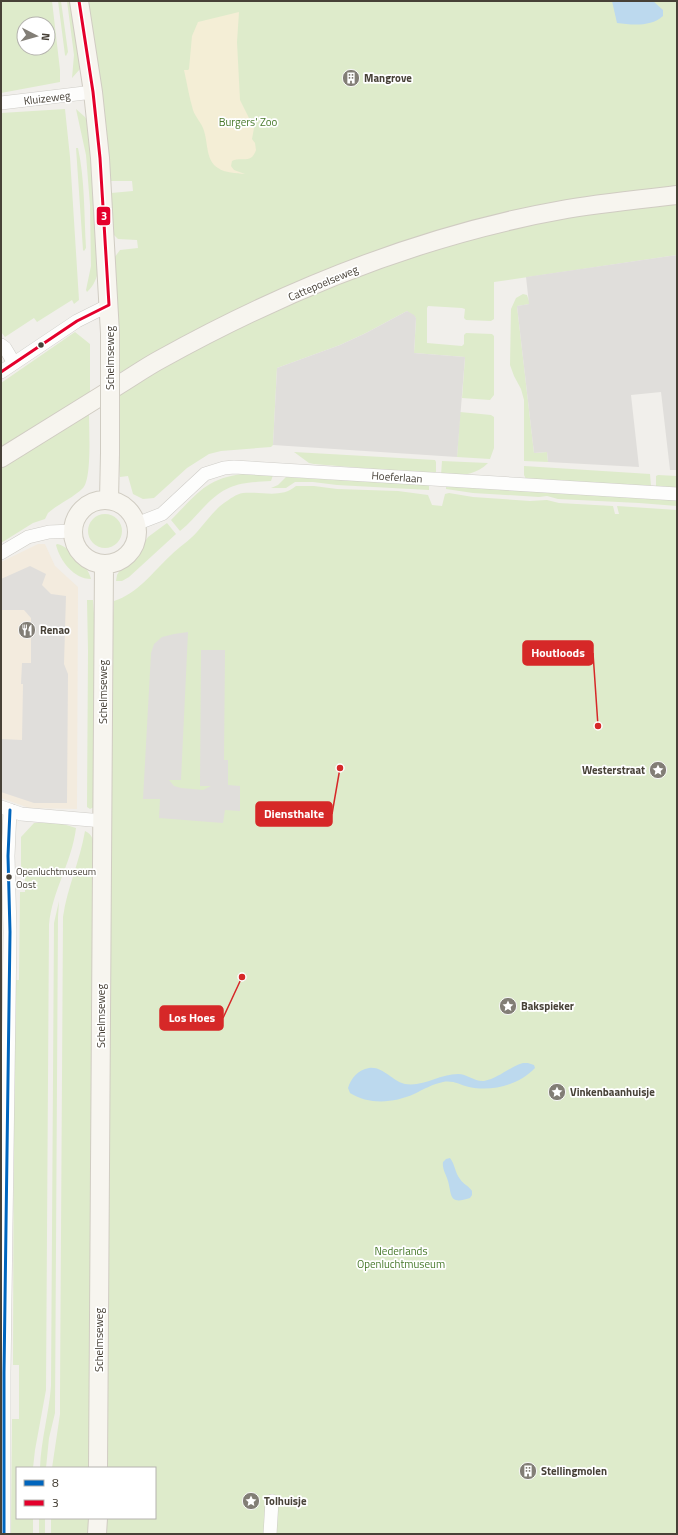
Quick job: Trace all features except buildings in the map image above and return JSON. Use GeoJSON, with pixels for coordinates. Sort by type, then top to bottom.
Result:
{"type":"FeatureCollection","features":[{"type":"Feature","properties":{"kind":"main road","name":"Schelmseweg"},"geometry":{"type":"LineString","coordinates":[[79,1],[93,92],[100,158],[109,305],[109,500]]}},
{"type":"Feature","properties":{"kind":"main road","name":"Cattepoelseweg"},"geometry":{"type":"LineString","coordinates":[[1,458],[173,352],[310,287],[360,267],[454,236],[507,222],[568,209],[677,195]]}},
{"type":"Feature","properties":{"kind":"main road"},"geometry":{"type":"LineString","coordinates":[[102,500],[109,500],[120,504],[129,510],[136,524],[137,536],[129,553],[118,561],[104,564],[93,562],[83,555],[76,544],[73,531],[76,518],[83,508],[94,501],[102,500]]}},
{"type":"Feature","properties":{"kind":"main road","name":"Schelmseweg"},"geometry":{"type":"LineString","coordinates":[[98,1467],[104,564]]}},
{"type":"Feature","properties":{"kind":"main road"},"geometry":{"type":"LineString","coordinates":[[98,1519],[98,1534]]}},
{"type":"Feature","properties":{"kind":"street","name":"Kluizeweg"},"geometry":{"type":"LineString","coordinates":[[1,103],[93,92]]}},
{"type":"Feature","properties":{"kind":"street"},"geometry":{"type":"LineString","coordinates":[[1,372],[77,321],[109,305]]}},
{"type":"Feature","properties":{"kind":"street"},"geometry":{"type":"LineString","coordinates":[[1,345],[5,348],[14,363]]}},
{"type":"Feature","properties":{"kind":"street","name":"Hoeferlaan"},"geometry":{"type":"LineString","coordinates":[[136,524],[162,514],[205,474],[224,468],[234,467],[677,494]]}},
{"type":"Feature","properties":{"kind":"street"},"geometry":{"type":"LineString","coordinates":[[1,552],[28,538],[48,532],[73,531]]}},
{"type":"Feature","properties":{"kind":"street"},"geometry":{"type":"LineString","coordinates":[[4,1534],[2,1432],[10,932],[5,808],[21,814],[33,816],[82,818],[103,821]]}},
{"type":"Feature","properties":{"kind":"street"},"geometry":{"type":"LineString","coordinates":[[270,1534],[272,1502]]}},
{"type":"Feature","properties":{"kind":"shaded area"},"geometry":{"type":"Polygon","coordinates":[[[677,255],[677,470],[670,470],[661,392],[631,395],[639,467],[548,462],[547,452],[534,453],[517,306],[529,304],[526,277],[677,255]]]}},
{"type":"Feature","properties":{"kind":"shaded area"},"geometry":{"type":"Polygon","coordinates":[[[407,311],[416,318],[414,353],[465,357],[457,457],[273,445],[277,368],[340,345],[407,311]]]}},
{"type":"Feature","properties":{"kind":"shaded area"},"geometry":{"type":"Polygon","coordinates":[[[38,544],[45,544],[55,566],[78,587],[77,809],[29,808],[1,798],[1,562],[38,544]]]}},
{"type":"Feature","properties":{"kind":"shaded area"},"geometry":{"type":"Polygon","coordinates":[[[30,566],[46,574],[42,585],[51,594],[66,596],[64,664],[68,674],[67,803],[34,803],[1,792],[1,739],[22,740],[22,663],[31,663],[31,618],[24,610],[1,610],[1,579],[30,566]]]}},
{"type":"Feature","properties":{"kind":"shaded area"},"geometry":{"type":"Polygon","coordinates":[[[188,632],[181,780],[169,780],[174,786],[181,788],[203,790],[211,786],[200,786],[201,650],[225,650],[224,760],[228,760],[228,785],[240,786],[240,811],[225,810],[223,823],[159,818],[160,799],[143,799],[151,653],[154,644],[162,637],[188,632]]]}},
{"type":"Feature","properties":{"kind":"green space"},"geometry":{"type":"Polygon","coordinates":[[[1,1],[52,1],[54,16],[16,16],[16,56],[56,56],[56,36],[60,82],[1,93],[1,1]]]}},
{"type":"Feature","properties":{"kind":"green space"},"geometry":{"type":"Polygon","coordinates":[[[58,1],[61,1],[68,52],[66,56],[65,55],[58,1]]]}},
{"type":"Feature","properties":{"kind":"green space"},"geometry":{"type":"Polygon","coordinates":[[[67,1],[71,1],[81,65],[80,69],[72,78],[74,55],[67,1]]]}},
{"type":"Feature","properties":{"kind":"green space","name":"Burgers' Zoo"},"geometry":{"type":"Polygon","coordinates":[[[88,1],[677,1],[677,187],[505,215],[158,351],[119,373],[114,258],[120,250],[138,248],[137,240],[118,239],[113,234],[111,193],[133,191],[132,181],[110,181],[102,93],[88,1]]]}},
{"type":"Feature","properties":{"kind":"green space"},"geometry":{"type":"Polygon","coordinates":[[[65,109],[70,157],[79,300],[74,304],[72,300],[37,322],[34,318],[5,337],[1,332],[1,113],[65,109]]]}},
{"type":"Feature","properties":{"kind":"green space"},"geometry":{"type":"Polygon","coordinates":[[[76,109],[88,122],[99,269],[93,284],[87,292],[86,290],[91,266],[90,205],[86,155],[76,109]]]}},
{"type":"Feature","properties":{"kind":"green space"},"geometry":{"type":"Polygon","coordinates":[[[76,148],[78,148],[83,185],[86,248],[84,251],[83,250],[76,148]]]}},
{"type":"Feature","properties":{"kind":"green space"},"geometry":{"type":"Polygon","coordinates":[[[677,202],[677,255],[494,282],[494,319],[491,321],[466,320],[464,318],[465,309],[462,308],[428,306],[427,343],[462,346],[464,344],[464,335],[466,333],[492,334],[494,336],[494,395],[490,400],[462,398],[465,357],[414,353],[416,318],[407,311],[340,345],[277,368],[273,445],[271,447],[221,451],[209,454],[187,468],[154,498],[143,499],[133,494],[128,476],[120,477],[118,448],[118,395],[164,366],[250,322],[362,273],[455,243],[568,216],[677,202]]]}},
{"type":"Feature","properties":{"kind":"green space"},"geometry":{"type":"Polygon","coordinates":[[[523,294],[527,295],[530,304],[517,306],[534,453],[547,452],[548,462],[524,461],[524,400],[521,389],[510,365],[511,309],[516,298],[523,294]]]}},
{"type":"Feature","properties":{"kind":"green space"},"geometry":{"type":"Polygon","coordinates":[[[75,332],[90,344],[90,392],[1,447],[1,383],[75,332]]]}},
{"type":"Feature","properties":{"kind":"green space"},"geometry":{"type":"Polygon","coordinates":[[[460,412],[491,415],[494,417],[494,448],[490,459],[457,457],[460,412]]]}},
{"type":"Feature","properties":{"kind":"green space"},"geometry":{"type":"Polygon","coordinates":[[[89,413],[89,464],[86,483],[83,488],[48,513],[45,519],[33,523],[1,543],[1,468],[89,413]]]}},
{"type":"Feature","properties":{"kind":"green space"},"geometry":{"type":"Polygon","coordinates":[[[294,452],[435,460],[436,472],[434,474],[314,464],[309,463],[294,452]]]}},
{"type":"Feature","properties":{"kind":"green space"},"geometry":{"type":"Polygon","coordinates":[[[442,461],[488,463],[483,468],[471,473],[460,475],[441,475],[442,461]]]}},
{"type":"Feature","properties":{"kind":"green space"},"geometry":{"type":"Polygon","coordinates":[[[524,466],[650,474],[651,486],[526,479],[524,475],[524,466]]]}},
{"type":"Feature","properties":{"kind":"green space"},"geometry":{"type":"Polygon","coordinates":[[[243,474],[273,475],[271,481],[242,484],[220,493],[180,531],[171,520],[202,489],[220,479],[243,474]]]}},
{"type":"Feature","properties":{"kind":"green space"},"geometry":{"type":"Polygon","coordinates":[[[656,476],[677,476],[677,489],[658,488],[656,486],[656,476]]]}},
{"type":"Feature","properties":{"kind":"green space"},"geometry":{"type":"Polygon","coordinates":[[[286,477],[429,485],[429,490],[337,485],[313,482],[295,482],[286,488],[271,488],[278,485],[286,477]]]}},
{"type":"Feature","properties":{"kind":"green space","name":"Nederlands Openluchtmuseum"},"geometry":{"type":"Polygon","coordinates":[[[296,486],[314,486],[337,489],[398,491],[428,495],[432,505],[442,506],[445,494],[449,493],[473,497],[530,501],[547,500],[559,503],[613,506],[615,514],[619,514],[617,506],[677,510],[677,1534],[105,1534],[105,1519],[156,1519],[156,1467],[106,1467],[110,667],[114,601],[130,593],[144,582],[173,553],[194,535],[216,510],[231,498],[243,493],[271,494],[290,490],[296,486]]]}},
{"type":"Feature","properties":{"kind":"green space"},"geometry":{"type":"Polygon","coordinates":[[[446,486],[677,500],[677,506],[558,499],[547,496],[539,497],[473,493],[446,489],[446,486]]]}},
{"type":"Feature","properties":{"kind":"green space"},"geometry":{"type":"Polygon","coordinates":[[[102,514],[108,514],[112,515],[119,521],[122,531],[121,538],[115,545],[108,548],[102,548],[98,547],[91,541],[88,534],[88,528],[89,524],[95,517],[102,514]]]}},
{"type":"Feature","properties":{"kind":"green space"},"geometry":{"type":"Polygon","coordinates":[[[167,523],[176,534],[129,577],[122,581],[116,581],[120,570],[134,558],[148,537],[167,523]]]}},
{"type":"Feature","properties":{"kind":"green space"},"geometry":{"type":"Polygon","coordinates":[[[57,544],[73,553],[83,563],[91,579],[79,576],[64,563],[58,551],[57,544]]]}},
{"type":"Feature","properties":{"kind":"green space"},"geometry":{"type":"Polygon","coordinates":[[[87,600],[93,600],[96,641],[94,807],[90,809],[87,807],[87,600]]]}},
{"type":"Feature","properties":{"kind":"green space"},"geometry":{"type":"Polygon","coordinates":[[[57,822],[76,828],[71,853],[54,900],[49,925],[46,1390],[33,1467],[16,1467],[16,1519],[33,1519],[33,1534],[11,1534],[12,1419],[19,1419],[19,1365],[13,1365],[13,980],[19,980],[20,892],[25,892],[25,869],[21,869],[21,837],[34,823],[57,822]]]}},
{"type":"Feature","properties":{"kind":"green space"},"geometry":{"type":"Polygon","coordinates":[[[85,831],[90,834],[96,851],[90,1467],[52,1467],[60,1414],[63,917],[67,896],[85,831]]]}},
{"type":"Feature","properties":{"kind":"green space"},"geometry":{"type":"Polygon","coordinates":[[[59,901],[55,1413],[49,1438],[46,1467],[40,1467],[51,1386],[54,923],[59,901]]]}},
{"type":"Feature","properties":{"kind":"green space"},"geometry":{"type":"Polygon","coordinates":[[[39,1519],[45,1519],[45,1534],[39,1534],[39,1519]]]}},
{"type":"Feature","properties":{"kind":"green space"},"geometry":{"type":"Polygon","coordinates":[[[51,1519],[90,1519],[90,1534],[51,1534],[51,1519]]]}},
{"type":"Feature","properties":{"kind":"sand"},"geometry":{"type":"Polygon","coordinates":[[[239,12],[237,42],[240,100],[254,128],[252,139],[255,143],[256,150],[254,155],[249,159],[232,161],[231,166],[234,170],[245,174],[224,171],[214,165],[211,161],[203,128],[193,110],[184,70],[189,69],[192,36],[198,22],[239,12]]]}},
{"type":"Feature","properties":{"kind":"water"},"geometry":{"type":"Polygon","coordinates":[[[612,1],[653,1],[663,10],[663,16],[658,20],[647,24],[635,25],[617,23],[612,1]]]}},
{"type":"Feature","properties":{"kind":"water"},"geometry":{"type":"Polygon","coordinates":[[[523,1063],[534,1065],[535,1068],[521,1079],[496,1088],[487,1089],[469,1087],[453,1082],[447,1082],[432,1085],[406,1097],[390,1101],[373,1101],[357,1097],[350,1093],[348,1088],[356,1075],[369,1068],[379,1069],[405,1084],[419,1084],[444,1076],[458,1074],[481,1081],[489,1080],[523,1063]]]}},
{"type":"Feature","properties":{"kind":"water"},"geometry":{"type":"Polygon","coordinates":[[[450,1158],[458,1177],[472,1191],[470,1198],[455,1200],[451,1195],[443,1165],[443,1162],[446,1159],[450,1158]]]}},
{"type":"Feature","properties":{"kind":"transit line","name":"3"},"geometry":{"type":"LineString","coordinates":[[1,372],[77,321],[109,305],[100,158],[93,92],[79,1]]}},
{"type":"Feature","properties":{"kind":"transit line","name":"8"},"geometry":{"type":"LineString","coordinates":[[4,1534],[4,1373],[10,932],[8,856],[10,810]]}},
{"type":"Feature","properties":{"kind":"place","name":"Mangrove"},"geometry":{"type":"Point","coordinates":[351,78]}},
{"type":"Feature","properties":{"kind":"place","name":"Renao"},"geometry":{"type":"Point","coordinates":[27,630]}},
{"type":"Feature","properties":{"kind":"place","name":"Houtloods"},"geometry":{"type":"Point","coordinates":[598,726]}},
{"type":"Feature","properties":{"kind":"place","name":"Diensthalte"},"geometry":{"type":"Point","coordinates":[340,768]}},
{"type":"Feature","properties":{"kind":"place","name":"Westerstraat"},"geometry":{"type":"Point","coordinates":[658,770]}},
{"type":"Feature","properties":{"kind":"place","name":"Openluchtmuseum Oost"},"geometry":{"type":"Point","coordinates":[9,877]}},
{"type":"Feature","properties":{"kind":"place","name":"Los Hoes"},"geometry":{"type":"Point","coordinates":[242,977]}},
{"type":"Feature","properties":{"kind":"place","name":"Bakspieker"},"geometry":{"type":"Point","coordinates":[508,1006]}},
{"type":"Feature","properties":{"kind":"place","name":"Vinkenbaanhuisje"},"geometry":{"type":"Point","coordinates":[557,1092]}},
{"type":"Feature","properties":{"kind":"place","name":"Stellingmolen"},"geometry":{"type":"Point","coordinates":[528,1471]}},
{"type":"Feature","properties":{"kind":"place","name":"Tolhuisje"},"geometry":{"type":"Point","coordinates":[251,1501]}}]}
